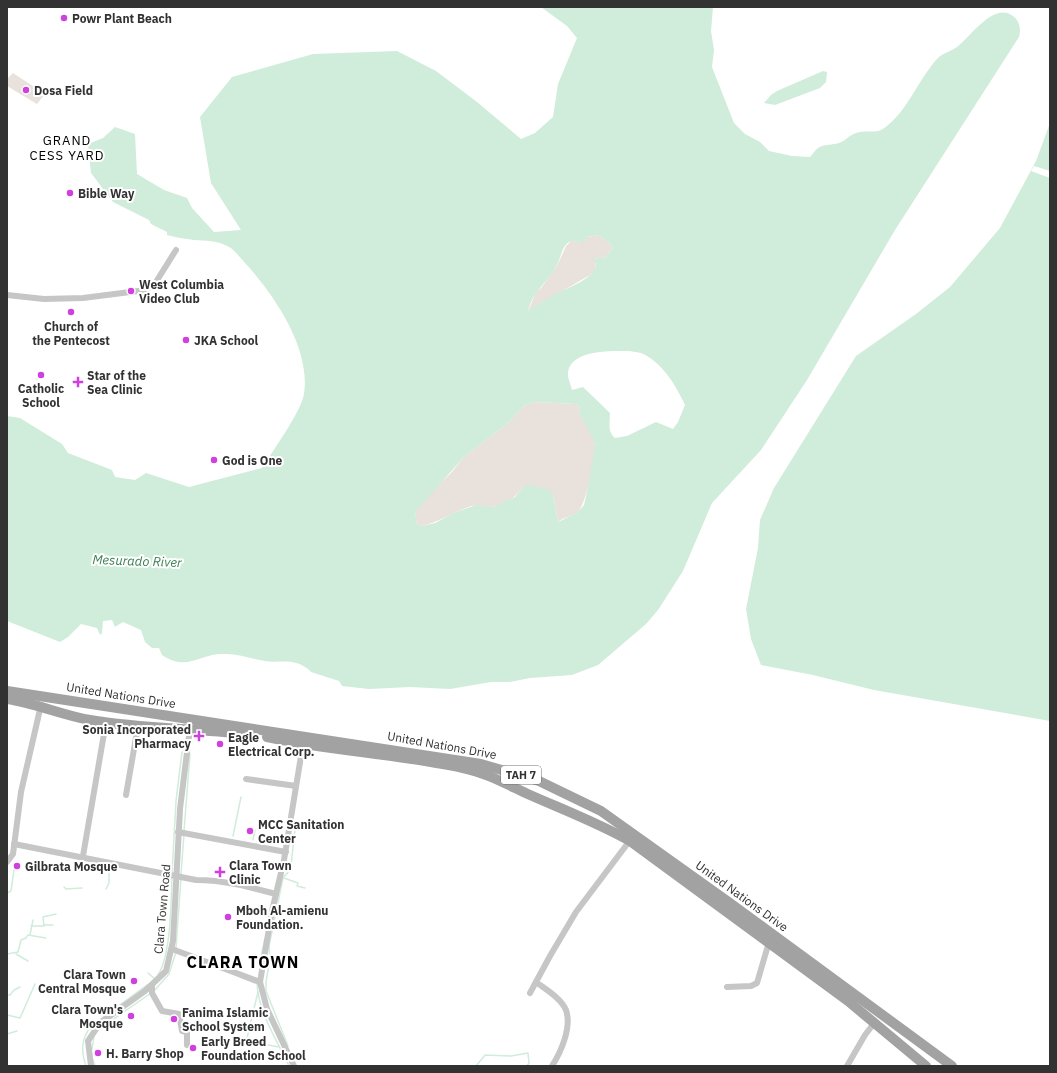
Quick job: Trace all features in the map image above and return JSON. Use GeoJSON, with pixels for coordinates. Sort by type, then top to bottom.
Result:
{"type":"FeatureCollection","features":[{"type":"Feature","properties":{"kind":"highway","name":"United Nations Drive"},"geometry":{"type":"LineString","coordinates":[[7,691],[191,724],[262,735],[303,744],[462,768],[495,778],[632,838],[730,902],[952,1066]]}},
{"type":"Feature","properties":{"kind":"highway","name":"United Nations Drive"},"geometry":{"type":"LineString","coordinates":[[7,698],[41,706],[79,718],[138,726],[191,724],[481,764],[539,780],[578,798],[601,811],[632,838],[875,1022],[926,1066]]}},
{"type":"Feature","properties":{"kind":"highway"},"geometry":{"type":"LineString","coordinates":[[531,795],[534,786],[539,780]]}},
{"type":"Feature","properties":{"kind":"highway"},"geometry":{"type":"LineString","coordinates":[[571,811],[578,798]]}},
{"type":"Feature","properties":{"kind":"street"},"geometry":{"type":"LineString","coordinates":[[7,294],[44,299],[64,299],[146,290],[156,282],[176,250]]}},
{"type":"Feature","properties":{"kind":"street"},"geometry":{"type":"LineString","coordinates":[[7,862],[12,856],[21,792],[41,706]]}},
{"type":"Feature","properties":{"kind":"street"},"geometry":{"type":"LineString","coordinates":[[83,856],[106,722]]}},
{"type":"Feature","properties":{"kind":"street","name":"Clara Town Road"},"geometry":{"type":"LineString","coordinates":[[91,1066],[88,1041],[100,1023],[152,986],[166,970],[172,949],[179,832],[191,724]]}},
{"type":"Feature","properties":{"kind":"street"},"geometry":{"type":"LineString","coordinates":[[126,795],[138,726]]}},
{"type":"Feature","properties":{"kind":"street"},"geometry":{"type":"LineString","coordinates":[[294,1066],[267,1009],[260,982],[303,744]]}},
{"type":"Feature","properties":{"kind":"street"},"geometry":{"type":"LineString","coordinates":[[246,779],[296,786]]}},
{"type":"Feature","properties":{"kind":"street"},"geometry":{"type":"LineString","coordinates":[[179,832],[283,852]]}},
{"type":"Feature","properties":{"kind":"street"},"geometry":{"type":"LineString","coordinates":[[530,993],[576,912],[632,838]]}},
{"type":"Feature","properties":{"kind":"street"},"geometry":{"type":"LineString","coordinates":[[14,844],[83,856],[105,863],[177,875],[196,880],[218,880],[276,894]]}},
{"type":"Feature","properties":{"kind":"street"},"geometry":{"type":"LineString","coordinates":[[727,987],[751,986],[757,983],[769,942]]}},
{"type":"Feature","properties":{"kind":"street"},"geometry":{"type":"LineString","coordinates":[[172,949],[260,982]]}},
{"type":"Feature","properties":{"kind":"street"},"geometry":{"type":"LineString","coordinates":[[536,982],[558,1000],[566,1009],[568,1025],[558,1056],[552,1066]]}},
{"type":"Feature","properties":{"kind":"street"},"geometry":{"type":"LineString","coordinates":[[152,986],[152,993],[162,1011],[179,1014],[182,1031],[187,1032],[187,1045]]}},
{"type":"Feature","properties":{"kind":"street"},"geometry":{"type":"LineString","coordinates":[[847,1066],[865,1035],[875,1022]]}},
{"type":"Feature","properties":{"kind":"shaded area","name":"Dosa Field"},"geometry":{"type":"Polygon","coordinates":[[[13,73],[45,94],[37,104],[7,86],[7,79],[13,73]]]}},
{"type":"Feature","properties":{"kind":"shaded area"},"geometry":{"type":"Polygon","coordinates":[[[598,235],[612,245],[611,250],[606,257],[594,259],[596,261],[595,270],[590,275],[528,311],[536,292],[541,288],[557,266],[566,246],[571,241],[584,242],[587,237],[598,235]]]}},
{"type":"Feature","properties":{"kind":"shaded area"},"geometry":{"type":"Polygon","coordinates":[[[534,402],[576,404],[580,408],[579,414],[589,428],[593,437],[595,451],[592,470],[584,501],[577,513],[558,522],[553,495],[523,487],[514,497],[497,506],[471,506],[422,526],[417,524],[415,512],[424,499],[451,473],[464,457],[508,423],[524,406],[534,402]]]}},
{"type":"Feature","properties":{"kind":"water","name":"Mesurado River"},"geometry":{"type":"Polygon","coordinates":[[[541,7],[713,7],[711,31],[714,50],[712,67],[734,123],[745,134],[760,142],[769,151],[792,156],[810,157],[820,147],[839,143],[856,133],[875,132],[884,128],[902,110],[931,66],[938,58],[957,47],[990,17],[998,13],[1006,13],[1015,18],[1019,23],[1020,29],[1019,37],[895,230],[807,380],[761,450],[712,503],[683,571],[658,610],[646,624],[598,665],[572,675],[530,678],[510,682],[491,682],[450,689],[410,687],[369,689],[342,686],[339,681],[311,672],[302,665],[292,662],[269,662],[228,654],[214,655],[186,662],[171,660],[162,655],[159,648],[152,648],[145,642],[141,630],[123,622],[115,627],[112,620],[103,621],[102,633],[100,635],[97,628],[81,624],[68,637],[60,642],[7,621],[7,416],[20,418],[62,444],[68,453],[112,470],[115,477],[135,480],[146,473],[189,487],[262,468],[298,411],[304,394],[305,377],[302,359],[288,324],[268,291],[246,264],[233,250],[225,245],[216,242],[191,240],[167,235],[167,232],[151,224],[149,220],[113,202],[91,173],[88,144],[103,138],[115,127],[135,134],[137,174],[164,190],[187,198],[192,208],[214,232],[241,230],[211,183],[200,117],[232,77],[313,54],[397,51],[436,71],[477,102],[521,139],[535,133],[553,117],[558,84],[577,38],[567,26],[541,7]],[[598,235],[587,237],[584,242],[570,241],[566,244],[556,267],[536,293],[528,311],[555,294],[580,282],[591,274],[595,269],[596,263],[593,259],[606,257],[611,250],[612,245],[598,235]],[[629,351],[603,352],[585,355],[577,359],[571,364],[568,374],[572,390],[583,387],[610,413],[609,423],[612,435],[615,438],[627,436],[656,422],[673,429],[678,422],[685,405],[674,384],[659,365],[641,353],[629,351]],[[534,402],[524,406],[508,423],[464,457],[415,512],[417,524],[422,526],[435,523],[456,512],[476,505],[493,507],[515,497],[523,487],[531,485],[548,489],[553,495],[558,522],[577,513],[584,505],[595,444],[579,414],[580,408],[576,404],[534,402]]]}},
{"type":"Feature","properties":{"kind":"water"},"geometry":{"type":"Polygon","coordinates":[[[823,71],[827,72],[826,82],[820,88],[775,105],[764,103],[777,91],[823,71]]]}},
{"type":"Feature","properties":{"kind":"water"},"geometry":{"type":"Polygon","coordinates":[[[1050,123],[1050,721],[874,690],[813,675],[761,665],[751,639],[746,609],[758,548],[760,520],[774,488],[856,356],[916,314],[950,287],[1000,228],[1036,161],[1050,123]]]}},
{"type":"Feature","properties":{"kind":"pier"},"geometry":{"type":"Polygon","coordinates":[[[1034,166],[1050,171],[1050,178],[1031,171],[1034,166]]]}},
{"type":"Feature","properties":{"kind":"waterway"},"geometry":{"type":"LineString","coordinates":[[172,873],[176,801],[182,752]]}},
{"type":"Feature","properties":{"kind":"waterway"},"geometry":{"type":"LineString","coordinates":[[184,831],[190,754]]}},
{"type":"Feature","properties":{"kind":"waterway"},"geometry":{"type":"LineString","coordinates":[[233,836],[241,797]]}},
{"type":"Feature","properties":{"kind":"waterway"},"geometry":{"type":"LineString","coordinates":[[288,1046],[266,991],[266,982],[270,959],[269,946],[283,878],[289,871],[291,865],[296,821]]}},
{"type":"Feature","properties":{"kind":"waterway"},"geometry":{"type":"LineString","coordinates":[[253,840],[255,830]]}},
{"type":"Feature","properties":{"kind":"waterway"},"geometry":{"type":"LineString","coordinates":[[181,874],[184,834]]}},
{"type":"Feature","properties":{"kind":"waterway"},"geometry":{"type":"LineString","coordinates":[[106,889],[109,883],[109,868]]}},
{"type":"Feature","properties":{"kind":"waterway"},"geometry":{"type":"LineString","coordinates":[[7,893],[11,891],[14,870]]}},
{"type":"Feature","properties":{"kind":"waterway"},"geometry":{"type":"LineString","coordinates":[[158,975],[166,955],[168,942],[171,914],[172,878]]}},
{"type":"Feature","properties":{"kind":"waterway"},"geometry":{"type":"LineString","coordinates":[[176,948],[181,878]]}},
{"type":"Feature","properties":{"kind":"waterway"},"geometry":{"type":"LineString","coordinates":[[284,878],[298,883],[297,886],[305,888]]}},
{"type":"Feature","properties":{"kind":"waterway"},"geometry":{"type":"LineString","coordinates":[[64,887],[66,889],[82,888]]}},
{"type":"Feature","properties":{"kind":"waterway"},"geometry":{"type":"LineString","coordinates":[[31,926],[44,926],[43,917],[56,914]]}},
{"type":"Feature","properties":{"kind":"waterway"},"geometry":{"type":"LineString","coordinates":[[30,935],[33,920]]}},
{"type":"Feature","properties":{"kind":"waterway"},"geometry":{"type":"LineString","coordinates":[[44,925],[53,925]]}},
{"type":"Feature","properties":{"kind":"waterway"},"geometry":{"type":"LineString","coordinates":[[7,954],[18,952],[21,940],[26,938],[28,935],[46,938]]}},
{"type":"Feature","properties":{"kind":"waterway"},"geometry":{"type":"LineString","coordinates":[[261,957],[265,938]]}},
{"type":"Feature","properties":{"kind":"waterway"},"geometry":{"type":"LineString","coordinates":[[154,991],[169,974],[176,952]]}},
{"type":"Feature","properties":{"kind":"waterway"},"geometry":{"type":"LineString","coordinates":[[16,954],[28,961]]}},
{"type":"Feature","properties":{"kind":"waterway"},"geometry":{"type":"LineString","coordinates":[[148,973],[155,979]]}},
{"type":"Feature","properties":{"kind":"waterway"},"geometry":{"type":"LineString","coordinates":[[240,977],[255,983]]}},
{"type":"Feature","properties":{"kind":"waterway"},"geometry":{"type":"LineString","coordinates":[[257,983],[258,994],[264,1015],[289,1066]]}},
{"type":"Feature","properties":{"kind":"waterway"},"geometry":{"type":"LineString","coordinates":[[7,1015],[20,1018],[35,984]]}},
{"type":"Feature","properties":{"kind":"waterway"},"geometry":{"type":"LineString","coordinates":[[86,1066],[83,1055],[83,1045],[85,1036],[91,1026],[147,985]]}},
{"type":"Feature","properties":{"kind":"waterway"},"geometry":{"type":"LineString","coordinates":[[7,995],[10,995],[14,990],[20,987]]}},
{"type":"Feature","properties":{"kind":"waterway"},"geometry":{"type":"LineString","coordinates":[[258,992],[247,1038],[258,1043],[279,1047]]}},
{"type":"Feature","properties":{"kind":"waterway"},"geometry":{"type":"LineString","coordinates":[[98,1030],[151,993]]}},
{"type":"Feature","properties":{"kind":"waterway"},"geometry":{"type":"LineString","coordinates":[[7,1034],[17,1031]]}},
{"type":"Feature","properties":{"kind":"waterway"},"geometry":{"type":"LineString","coordinates":[[92,1049],[94,1037]]}},
{"type":"Feature","properties":{"kind":"waterway"},"geometry":{"type":"LineString","coordinates":[[476,1066],[485,1055],[511,1056],[528,1053],[529,1063],[527,1066]]}},
{"type":"Feature","properties":{"kind":"waterway"},"geometry":{"type":"LineString","coordinates":[[93,1060],[95,1066]]}},
{"type":"Feature","properties":{"kind":"place","name":"Powr Plant Beach"},"geometry":{"type":"Point","coordinates":[64,18]}},
{"type":"Feature","properties":{"kind":"place","name":"Dosa Field"},"geometry":{"type":"Point","coordinates":[26,90]}},
{"type":"Feature","properties":{"kind":"place","name":"Bible Way"},"geometry":{"type":"Point","coordinates":[70,193]}},
{"type":"Feature","properties":{"kind":"place","name":"West Columbia Video Club"},"geometry":{"type":"Point","coordinates":[131,291]}},
{"type":"Feature","properties":{"kind":"place","name":"Church of the Pentecost"},"geometry":{"type":"Point","coordinates":[71,312]}},
{"type":"Feature","properties":{"kind":"place","name":"JKA School"},"geometry":{"type":"Point","coordinates":[186,340]}},
{"type":"Feature","properties":{"kind":"place","name":"Catholic School"},"geometry":{"type":"Point","coordinates":[41,375]}},
{"type":"Feature","properties":{"kind":"place","name":"Star of the Sea Clinic"},"geometry":{"type":"Point","coordinates":[78,382]}},
{"type":"Feature","properties":{"kind":"place","name":"God is One"},"geometry":{"type":"Point","coordinates":[214,460]}},
{"type":"Feature","properties":{"kind":"place","name":"Sonia Incorporated Pharmacy"},"geometry":{"type":"Point","coordinates":[199,736]}},
{"type":"Feature","properties":{"kind":"place","name":"Eagle Electrical Corp."},"geometry":{"type":"Point","coordinates":[220,744]}},
{"type":"Feature","properties":{"kind":"place","name":"MCC Sanitation Center"},"geometry":{"type":"Point","coordinates":[250,831]}},
{"type":"Feature","properties":{"kind":"place","name":"Gilbrata Mosque"},"geometry":{"type":"Point","coordinates":[17,866]}},
{"type":"Feature","properties":{"kind":"place","name":"Clara Town Clinic"},"geometry":{"type":"Point","coordinates":[220,872]}},
{"type":"Feature","properties":{"kind":"place","name":"Mboh Al-amienu Foundation."},"geometry":{"type":"Point","coordinates":[228,917]}},
{"type":"Feature","properties":{"kind":"place","name":"Clara Town Central Mosque"},"geometry":{"type":"Point","coordinates":[134,981]}},
{"type":"Feature","properties":{"kind":"place","name":"Clara Town's Mosque"},"geometry":{"type":"Point","coordinates":[131,1016]}},
{"type":"Feature","properties":{"kind":"place","name":"Fanima Islamic School System"},"geometry":{"type":"Point","coordinates":[174,1019]}},
{"type":"Feature","properties":{"kind":"place","name":"Early Breed Foundation School"},"geometry":{"type":"Point","coordinates":[193,1048]}},
{"type":"Feature","properties":{"kind":"place","name":"H. Barry Shop"},"geometry":{"type":"Point","coordinates":[98,1053]}},
{"type":"Feature","properties":{"kind":"district","name":"GRAND CESS YARD"},"geometry":{"type":"Point","coordinates":[67,148]}},
{"type":"Feature","properties":{"kind":"district","name":"CLARA TOWN"},"geometry":{"type":"Point","coordinates":[243,962]}}]}
